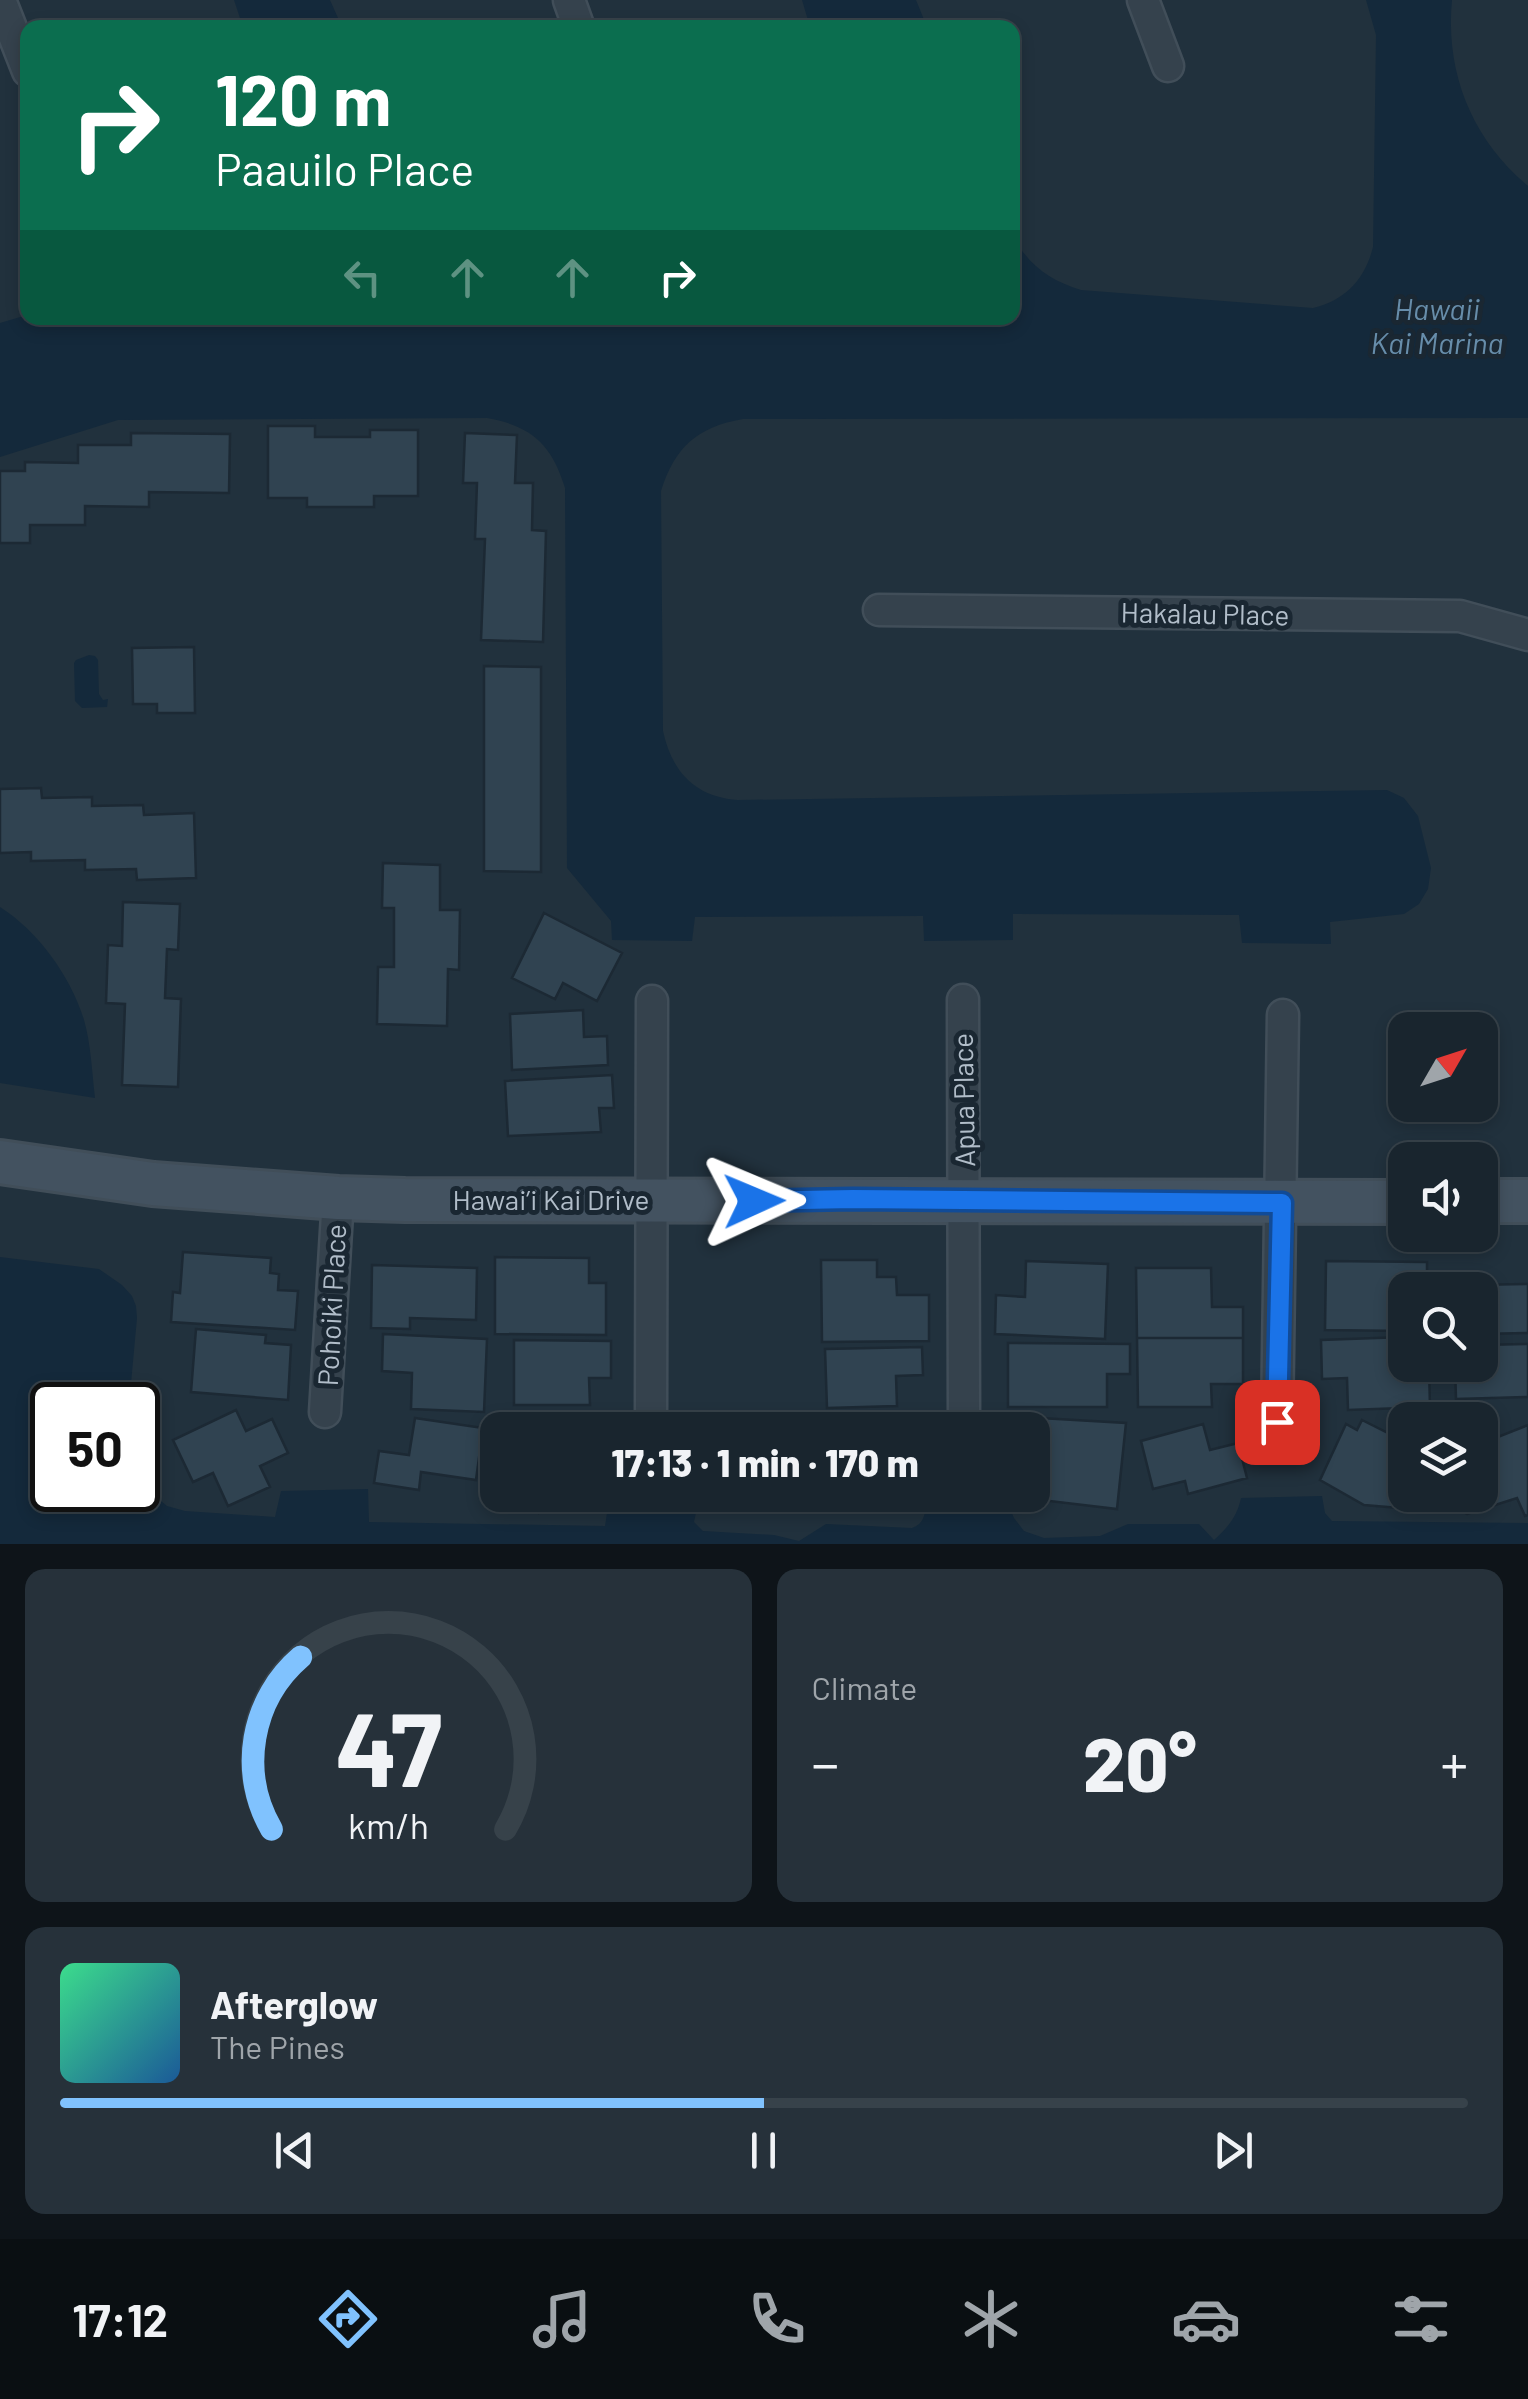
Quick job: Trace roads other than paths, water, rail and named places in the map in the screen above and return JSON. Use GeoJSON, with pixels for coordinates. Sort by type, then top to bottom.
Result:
{"type":"FeatureCollection","features":[{"type":"Feature","properties":{"kind":"main road","name":"Hawai’i Kai Drive"},"geometry":{"type":"LineString","coordinates":[[0,1162],[153,1184],[338,1198],[1388,1202]]}},
{"type":"Feature","properties":{"kind":"main road"},"geometry":{"type":"LineString","coordinates":[[1498,1201],[1528,1201]]}},
{"type":"Feature","properties":{"kind":"street"},"geometry":{"type":"LineString","coordinates":[[0,0],[20,51]]}},
{"type":"Feature","properties":{"kind":"street"},"geometry":{"type":"LineString","coordinates":[[1143,0],[1168,66]]}},
{"type":"Feature","properties":{"kind":"street","name":"Hakalau Place"},"geometry":{"type":"LineString","coordinates":[[879,610],[1460,616],[1528,635]]}},
{"type":"Feature","properties":{"kind":"street","name":"Apua Place"},"geometry":{"type":"LineString","coordinates":[[963,1000],[964,1412]]}},
{"type":"Feature","properties":{"kind":"street"},"geometry":{"type":"LineString","coordinates":[[650,1412],[652,1001]]}},
{"type":"Feature","properties":{"kind":"street"},"geometry":{"type":"LineString","coordinates":[[1277,1422],[1283,1016]]}},
{"type":"Feature","properties":{"kind":"street","name":"Pohoiki Place"},"geometry":{"type":"LineString","coordinates":[[326,1412],[338,1198]]}},
{"type":"Feature","properties":{"kind":"water"},"geometry":{"type":"Polygon","coordinates":[[[234,0],[330,0],[339,20],[241,20],[234,0]]]}},
{"type":"Feature","properties":{"kind":"water"},"geometry":{"type":"Polygon","coordinates":[[[802,0],[916,0],[924,20],[808,20],[802,0]]]}},
{"type":"Feature","properties":{"kind":"water","name":"Hawaii Kai Marina"},"geometry":{"type":"Polygon","coordinates":[[[1366,0],[1452,0],[1453,53],[1466,103],[1492,147],[1528,186],[1528,418],[743,419],[713,427],[690,442],[673,462],[661,491],[663,731],[672,759],[698,788],[738,800],[1387,790],[1404,798],[1418,816],[1431,868],[1428,889],[1419,904],[1404,914],[1330,922],[1331,944],[1242,943],[1239,915],[1013,914],[1013,940],[924,941],[923,916],[695,917],[692,941],[612,940],[611,921],[567,868],[565,488],[554,460],[528,432],[487,418],[118,420],[0,457],[0,323],[20,317],[20,325],[1020,325],[1020,247],[1041,271],[1081,290],[1313,308],[1335,300],[1352,286],[1365,269],[1373,247],[1376,35],[1366,0]]]}},
{"type":"Feature","properties":{"kind":"water"},"geometry":{"type":"Polygon","coordinates":[[[89,655],[98,660],[99,694],[103,700],[108,699],[107,707],[82,708],[75,701],[74,663],[89,655]]]}},
{"type":"Feature","properties":{"kind":"water"},"geometry":{"type":"Polygon","coordinates":[[[0,907],[40,942],[71,988],[86,1029],[95,1098],[0,1083],[0,907]]]}},
{"type":"Feature","properties":{"kind":"water"},"geometry":{"type":"Polygon","coordinates":[[[0,1257],[99,1269],[122,1285],[136,1306],[131,1382],[30,1382],[30,1512],[160,1512],[160,1500],[185,1511],[275,1517],[281,1491],[368,1489],[369,1522],[605,1526],[607,1512],[696,1512],[694,1522],[703,1531],[774,1535],[799,1541],[826,1524],[912,1528],[922,1521],[925,1512],[1011,1512],[1024,1531],[1044,1538],[1100,1536],[1128,1524],[1199,1524],[1214,1540],[1231,1521],[1241,1498],[1322,1496],[1325,1513],[1332,1521],[1528,1523],[1528,1544],[0,1544],[0,1257]]]}}]}
